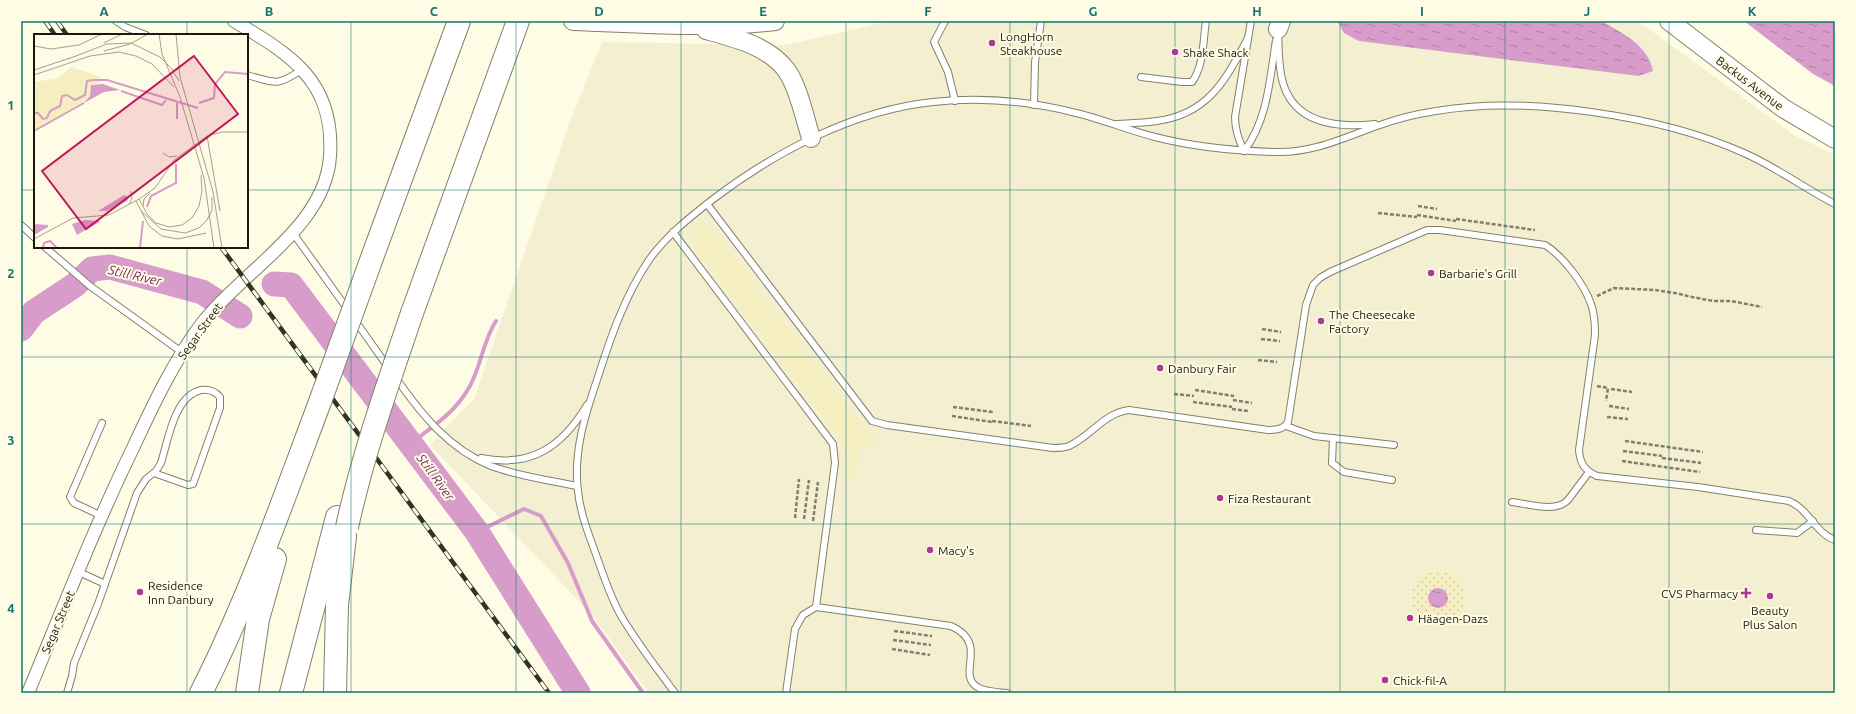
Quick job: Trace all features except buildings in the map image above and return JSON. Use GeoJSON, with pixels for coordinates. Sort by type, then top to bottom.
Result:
{"type":"FeatureCollection","features":[{"type":"Feature","properties":{"kind":"highway"},"geometry":{"type":"LineString","coordinates":[[247,693],[251,658],[262,602],[296,476],[321,399],[459,21]]}},
{"type":"Feature","properties":{"kind":"highway"},"geometry":{"type":"LineString","coordinates":[[291,693],[342,522],[357,483],[370,438],[412,313],[518,21]]}},
{"type":"Feature","properties":{"kind":"highway"},"geometry":{"type":"LineString","coordinates":[[202,693],[236,622],[296,476]]}},
{"type":"Feature","properties":{"kind":"highway"},"geometry":{"type":"LineString","coordinates":[[335,693],[337,605],[342,522]]}},
{"type":"Feature","properties":{"kind":"main road"},"geometry":{"type":"LineString","coordinates":[[573,21],[686,24],[733,24],[775,21]]}},
{"type":"Feature","properties":{"kind":"main road","name":"Backus Avenue"},"geometry":{"type":"LineString","coordinates":[[1669,21],[1783,108],[1835,139]]}},
{"type":"Feature","properties":{"kind":"main road"},"geometry":{"type":"LineString","coordinates":[[686,24],[737,38],[768,53],[779,62],[788,71],[793,82],[811,138]]}},
{"type":"Feature","properties":{"kind":"street","name":"Segar Street"},"geometry":{"type":"LineString","coordinates":[[28,693],[102,516],[141,430],[183,352],[204,321],[229,293],[294,233],[307,217],[318,198],[326,179],[330,158],[330,136],[326,115],[319,94],[309,76],[278,48],[234,21]]}},
{"type":"Feature","properties":{"kind":"lane"},"geometry":{"type":"LineString","coordinates":[[116,21],[125,27],[143,34]]}},
{"type":"Feature","properties":{"kind":"lane"},"geometry":{"type":"LineString","coordinates":[[945,21],[934,42],[948,72],[955,101]]}},
{"type":"Feature","properties":{"kind":"lane"},"geometry":{"type":"LineString","coordinates":[[1034,105],[1035,62],[1041,21]]}},
{"type":"Feature","properties":{"kind":"lane"},"geometry":{"type":"LineString","coordinates":[[1141,77],[1176,82],[1192,82],[1197,76],[1200,65],[1206,21]]}},
{"type":"Feature","properties":{"kind":"lane"},"geometry":{"type":"LineString","coordinates":[[1244,151],[1237,138],[1235,117],[1251,21]]}},
{"type":"Feature","properties":{"kind":"lane"},"geometry":{"type":"LineString","coordinates":[[1244,151],[1252,141],[1261,122],[1280,24]]}},
{"type":"Feature","properties":{"kind":"lane"},"geometry":{"type":"LineString","coordinates":[[1280,24],[1283,82],[1288,96],[1297,107],[1309,117],[1328,124],[1358,126],[1384,123]]}},
{"type":"Feature","properties":{"kind":"lane"},"geometry":{"type":"LineString","coordinates":[[1113,124],[1157,122],[1174,118],[1201,105],[1221,85],[1248,38]]}},
{"type":"Feature","properties":{"kind":"lane"},"geometry":{"type":"LineString","coordinates":[[248,75],[276,83],[285,81],[303,69]]}},
{"type":"Feature","properties":{"kind":"lane"},"geometry":{"type":"LineString","coordinates":[[675,693],[634,636],[612,597],[580,508],[577,486],[579,442],[591,396],[628,298],[648,262],[673,232],[707,204],[753,172],[811,138],[852,122],[915,104],[955,101],[995,101],[1034,105],[1073,112],[1161,139],[1244,151],[1305,151],[1336,142],[1384,123],[1450,108],[1492,105],[1531,106],[1629,119],[1668,127],[1726,145],[1763,162],[1835,204]]}},
{"type":"Feature","properties":{"kind":"lane"},"geometry":{"type":"LineString","coordinates":[[707,204],[866,414],[872,421],[879,424],[1053,448],[1068,446],[1079,440],[1111,415],[1119,411],[1129,410],[1268,430],[1276,430],[1286,426],[1314,436],[1394,445]]}},
{"type":"Feature","properties":{"kind":"lane"},"geometry":{"type":"LineString","coordinates":[[21,226],[34,237]]}},
{"type":"Feature","properties":{"kind":"lane"},"geometry":{"type":"LineString","coordinates":[[1286,426],[1288,422],[1306,305],[1313,285],[1320,278],[1330,272],[1426,230],[1440,230],[1545,245],[1559,255],[1585,291],[1591,305],[1595,321],[1595,335],[1579,450],[1583,466],[1589,472],[1597,476],[1789,501],[1798,505],[1822,532],[1835,540]]}},
{"type":"Feature","properties":{"kind":"lane"},"geometry":{"type":"LineString","coordinates":[[673,232],[833,444],[835,463],[816,607]]}},
{"type":"Feature","properties":{"kind":"lane"},"geometry":{"type":"LineString","coordinates":[[294,233],[424,416],[440,432],[473,457],[490,466],[577,486]]}},
{"type":"Feature","properties":{"kind":"lane"},"geometry":{"type":"LineString","coordinates":[[46,248],[90,286],[183,352]]}},
{"type":"Feature","properties":{"kind":"lane"},"geometry":{"type":"LineString","coordinates":[[67,693],[74,663],[105,584],[137,493],[146,478],[154,473],[161,463],[176,415],[182,404],[194,393],[200,390],[206,390],[217,393],[220,397],[220,408],[193,484],[188,486],[154,473]]}},
{"type":"Feature","properties":{"kind":"lane"},"geometry":{"type":"LineString","coordinates":[[473,457],[507,461],[524,459],[538,454],[562,437],[573,425],[591,396]]}},
{"type":"Feature","properties":{"kind":"lane"},"geometry":{"type":"LineString","coordinates":[[102,423],[70,497],[74,503],[102,516]]}},
{"type":"Feature","properties":{"kind":"lane"},"geometry":{"type":"LineString","coordinates":[[1333,438],[1332,463],[1344,472],[1392,480]]}},
{"type":"Feature","properties":{"kind":"lane"},"geometry":{"type":"LineString","coordinates":[[1512,502],[1557,507],[1565,504],[1589,472]]}},
{"type":"Feature","properties":{"kind":"lane"},"geometry":{"type":"LineString","coordinates":[[1756,530],[1797,533],[1813,521]]}},
{"type":"Feature","properties":{"kind":"lane"},"geometry":{"type":"LineString","coordinates":[[79,572],[105,584]]}},
{"type":"Feature","properties":{"kind":"lane"},"geometry":{"type":"LineString","coordinates":[[786,693],[795,629],[803,615],[816,607],[951,626],[961,630],[967,636],[970,645],[970,674],[978,688],[1007,693]]}},
{"type":"Feature","properties":{"kind":"path"},"geometry":{"type":"LineString","coordinates":[[1418,206],[1437,209]]}},
{"type":"Feature","properties":{"kind":"path"},"geometry":{"type":"LineString","coordinates":[[1378,213],[1456,220],[1535,230]]}},
{"type":"Feature","properties":{"kind":"path"},"geometry":{"type":"LineString","coordinates":[[1597,296],[1614,288],[1655,290],[1714,301],[1731,301],[1762,306]]}},
{"type":"Feature","properties":{"kind":"path"},"geometry":{"type":"LineString","coordinates":[[1262,329],[1282,332]]}},
{"type":"Feature","properties":{"kind":"path"},"geometry":{"type":"LineString","coordinates":[[1261,339],[1280,341]]}},
{"type":"Feature","properties":{"kind":"path"},"geometry":{"type":"LineString","coordinates":[[1258,360],[1277,362]]}},
{"type":"Feature","properties":{"kind":"path"},"geometry":{"type":"LineString","coordinates":[[1597,386],[1608,388],[1606,401]]}},
{"type":"Feature","properties":{"kind":"path"},"geometry":{"type":"LineString","coordinates":[[1611,389],[1632,392]]}},
{"type":"Feature","properties":{"kind":"path"},"geometry":{"type":"LineString","coordinates":[[1195,390],[1234,396]]}},
{"type":"Feature","properties":{"kind":"path"},"geometry":{"type":"LineString","coordinates":[[1174,394],[1194,396]]}},
{"type":"Feature","properties":{"kind":"path"},"geometry":{"type":"LineString","coordinates":[[1233,400],[1252,403]]}},
{"type":"Feature","properties":{"kind":"path"},"geometry":{"type":"LineString","coordinates":[[1193,402],[1248,411]]}},
{"type":"Feature","properties":{"kind":"path"},"geometry":{"type":"LineString","coordinates":[[1609,406],[1629,409]]}},
{"type":"Feature","properties":{"kind":"path"},"geometry":{"type":"LineString","coordinates":[[953,407],[993,412]]}},
{"type":"Feature","properties":{"kind":"path"},"geometry":{"type":"LineString","coordinates":[[952,416],[1031,426]]}},
{"type":"Feature","properties":{"kind":"path"},"geometry":{"type":"LineString","coordinates":[[1607,416],[1628,419]]}},
{"type":"Feature","properties":{"kind":"path"},"geometry":{"type":"LineString","coordinates":[[1625,441],[1703,452]]}},
{"type":"Feature","properties":{"kind":"path"},"geometry":{"type":"LineString","coordinates":[[1623,451],[1701,463]]}},
{"type":"Feature","properties":{"kind":"path"},"geometry":{"type":"LineString","coordinates":[[1622,461],[1700,472]]}},
{"type":"Feature","properties":{"kind":"path"},"geometry":{"type":"LineString","coordinates":[[795,518],[800,479]]}},
{"type":"Feature","properties":{"kind":"path"},"geometry":{"type":"LineString","coordinates":[[804,519],[809,480]]}},
{"type":"Feature","properties":{"kind":"path"},"geometry":{"type":"LineString","coordinates":[[813,521],[818,482]]}},
{"type":"Feature","properties":{"kind":"path"},"geometry":{"type":"LineString","coordinates":[[894,631],[932,636]]}},
{"type":"Feature","properties":{"kind":"path"},"geometry":{"type":"LineString","coordinates":[[893,640],[931,645]]}},
{"type":"Feature","properties":{"kind":"path"},"geometry":{"type":"LineString","coordinates":[[892,649],[930,655]]}},
{"type":"Feature","properties":{"kind":"shaded area","name":"Danbury Fair"},"geometry":{"type":"Polygon","coordinates":[[[890,21],[1638,21],[1794,135],[1835,155],[1835,693],[649,693],[592,615],[430,445],[474,399],[568,127],[602,42],[786,45],[890,21]]]}},
{"type":"Feature","properties":{"kind":"shaded area"},"geometry":{"type":"Polygon","coordinates":[[[697,222],[707,223],[714,230],[856,417],[864,427],[875,434],[875,446],[860,444],[855,479],[847,476],[849,456],[844,455],[842,443],[836,433],[691,243],[690,230],[697,222]]]}},
{"type":"Feature","properties":{"kind":"shaded area"},"geometry":{"type":"Polygon","coordinates":[[[1438,571],[1448,573],[1457,579],[1463,588],[1465,598],[1463,608],[1457,617],[1448,623],[1438,625],[1428,623],[1419,617],[1413,608],[1411,598],[1413,588],[1419,579],[1428,573],[1438,571]]]}},
{"type":"Feature","properties":{"kind":"water"},"geometry":{"type":"Polygon","coordinates":[[[1337,21],[1601,21],[1625,35],[1640,47],[1646,54],[1653,71],[1639,76],[1359,41],[1344,33],[1337,21]]]}},
{"type":"Feature","properties":{"kind":"water"},"geometry":{"type":"Polygon","coordinates":[[[1744,21],[1835,21],[1835,86],[1813,74],[1744,21]]]}},
{"type":"Feature","properties":{"kind":"water"},"geometry":{"type":"Polygon","coordinates":[[[1438,588],[1445,591],[1448,598],[1445,605],[1438,608],[1431,605],[1428,598],[1431,591],[1438,588]]]}},
{"type":"Feature","properties":{"kind":"waterway","name":"Still River"},"geometry":{"type":"LineString","coordinates":[[21,329],[34,312],[75,285],[92,269],[110,267],[202,292],[240,316]]}},
{"type":"Feature","properties":{"kind":"waterway","name":"Still River"},"geometry":{"type":"LineString","coordinates":[[274,284],[291,285],[477,532],[578,693]]}},
{"type":"Feature","properties":{"kind":"waterway"},"geometry":{"type":"LineString","coordinates":[[411,443],[442,420],[462,399],[472,383],[491,329],[496,321]]}},
{"type":"Feature","properties":{"kind":"waterway"},"geometry":{"type":"LineString","coordinates":[[477,532],[524,509],[541,516],[568,563],[592,621],[643,693]]}},
{"type":"Feature","properties":{"kind":"railway"},"geometry":{"type":"LineString","coordinates":[[45,21],[54,34]]}},
{"type":"Feature","properties":{"kind":"railway"},"geometry":{"type":"LineString","coordinates":[[57,21],[66,34]]}},
{"type":"Feature","properties":{"kind":"railway"},"geometry":{"type":"LineString","coordinates":[[222,248],[549,693]]}},
{"type":"Feature","properties":{"kind":"place","name":"LongHorn Steakhouse"},"geometry":{"type":"Point","coordinates":[992,43]}},
{"type":"Feature","properties":{"kind":"place","name":"Shake Shack"},"geometry":{"type":"Point","coordinates":[1175,52]}},
{"type":"Feature","properties":{"kind":"place","name":"Barbarie's Grill"},"geometry":{"type":"Point","coordinates":[1431,273]}},
{"type":"Feature","properties":{"kind":"place","name":"The Cheesecake Factory"},"geometry":{"type":"Point","coordinates":[1321,321]}},
{"type":"Feature","properties":{"kind":"place","name":"Danbury Fair"},"geometry":{"type":"Point","coordinates":[1160,368]}},
{"type":"Feature","properties":{"kind":"place","name":"Fiza Restaurant"},"geometry":{"type":"Point","coordinates":[1220,498]}},
{"type":"Feature","properties":{"kind":"place","name":"Macy's"},"geometry":{"type":"Point","coordinates":[930,550]}},
{"type":"Feature","properties":{"kind":"place","name":"Residence Inn Danbury"},"geometry":{"type":"Point","coordinates":[140,592]}},
{"type":"Feature","properties":{"kind":"place","name":"CVS Pharmacy"},"geometry":{"type":"Point","coordinates":[1746,593]}},
{"type":"Feature","properties":{"kind":"place","name":"Beauty Plus Salon"},"geometry":{"type":"Point","coordinates":[1770,596]}},
{"type":"Feature","properties":{"kind":"place","name":"Häagen-Dazs"},"geometry":{"type":"Point","coordinates":[1410,618]}},
{"type":"Feature","properties":{"kind":"place","name":"Chick-fil-A"},"geometry":{"type":"Point","coordinates":[1385,680]}}]}
